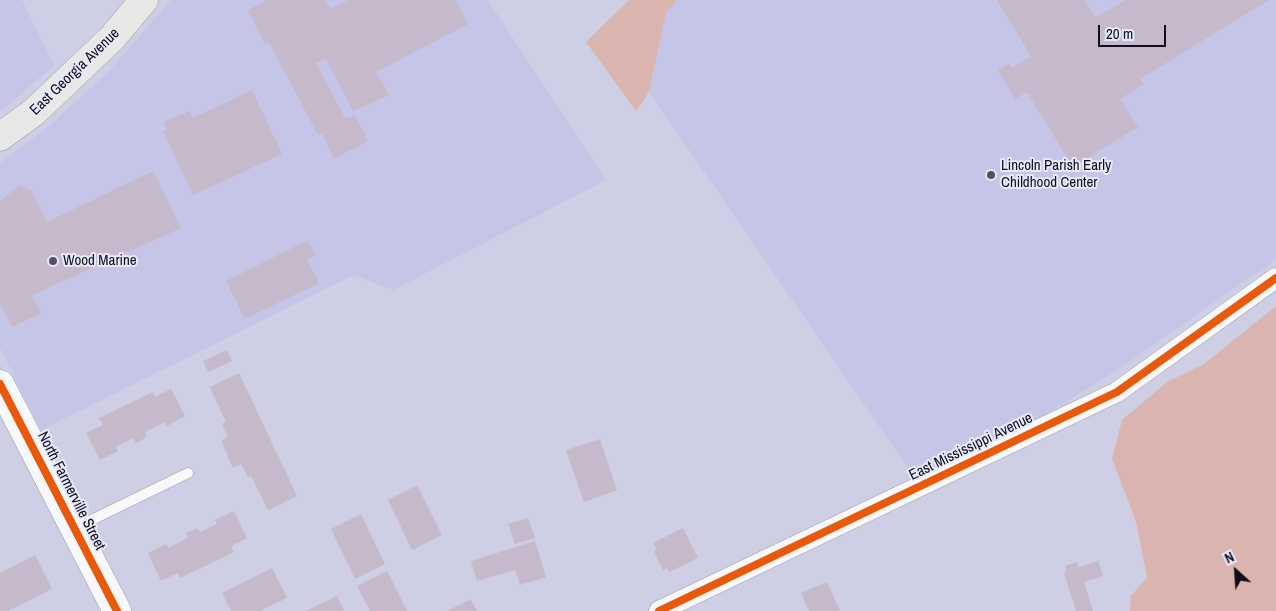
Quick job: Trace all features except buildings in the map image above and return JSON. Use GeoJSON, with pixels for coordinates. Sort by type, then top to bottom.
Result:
{"type":"FeatureCollection","features":[{"type":"Feature","properties":{"kind":"main road","name":"East Georgia Avenue"},"geometry":{"type":"LineString","coordinates":[[0,137],[34,112],[112,38],[144,0]]}},
{"type":"Feature","properties":{"kind":"street","name":"East Mississippi Avenue"},"geometry":{"type":"LineString","coordinates":[[659,611],[1117,392],[1276,278]]}},
{"type":"Feature","properties":{"kind":"street","name":"North Farmerville Street"},"geometry":{"type":"LineString","coordinates":[[0,384],[117,611]]}},
{"type":"Feature","properties":{"kind":"lane"},"geometry":{"type":"LineString","coordinates":[[74,529],[188,473]]}},
{"type":"Feature","properties":{"kind":"shaded area"},"geometry":{"type":"Polygon","coordinates":[[[0,0],[22,0],[54,65],[0,112],[0,0]]]}},
{"type":"Feature","properties":{"kind":"shaded area"},"geometry":{"type":"Polygon","coordinates":[[[171,0],[488,0],[606,180],[393,290],[354,275],[41,430],[0,348],[0,163],[48,127],[108,72],[171,0]]]}},
{"type":"Feature","properties":{"kind":"shaded area"},"geometry":{"type":"Polygon","coordinates":[[[629,0],[677,0],[666,13],[649,92],[636,111],[586,42],[629,0]]]}},
{"type":"Feature","properties":{"kind":"shaded area","name":"Lincoln Parish Early Childhood Center"},"geometry":{"type":"Polygon","coordinates":[[[677,0],[1276,0],[1276,259],[1123,366],[1040,418],[916,480],[649,92],[666,13],[677,0]]]}},
{"type":"Feature","properties":{"kind":"shaded area"},"geometry":{"type":"Polygon","coordinates":[[[1276,306],[1276,611],[1130,611],[1131,596],[1147,577],[1136,521],[1112,459],[1122,420],[1167,382],[1204,364],[1276,306]]]}},
{"type":"Feature","properties":{"kind":"cycle path"},"geometry":{"type":"LineString","coordinates":[[659,611],[1117,392],[1276,278]]}},
{"type":"Feature","properties":{"kind":"cycle path"},"geometry":{"type":"LineString","coordinates":[[0,384],[117,611]]}},
{"type":"Feature","properties":{"kind":"place","name":"Lincoln Parish Early Childhood Center"},"geometry":{"type":"Point","coordinates":[991,175]}},
{"type":"Feature","properties":{"kind":"place","name":"Wood Marine"},"geometry":{"type":"Point","coordinates":[53,261]}}]}
